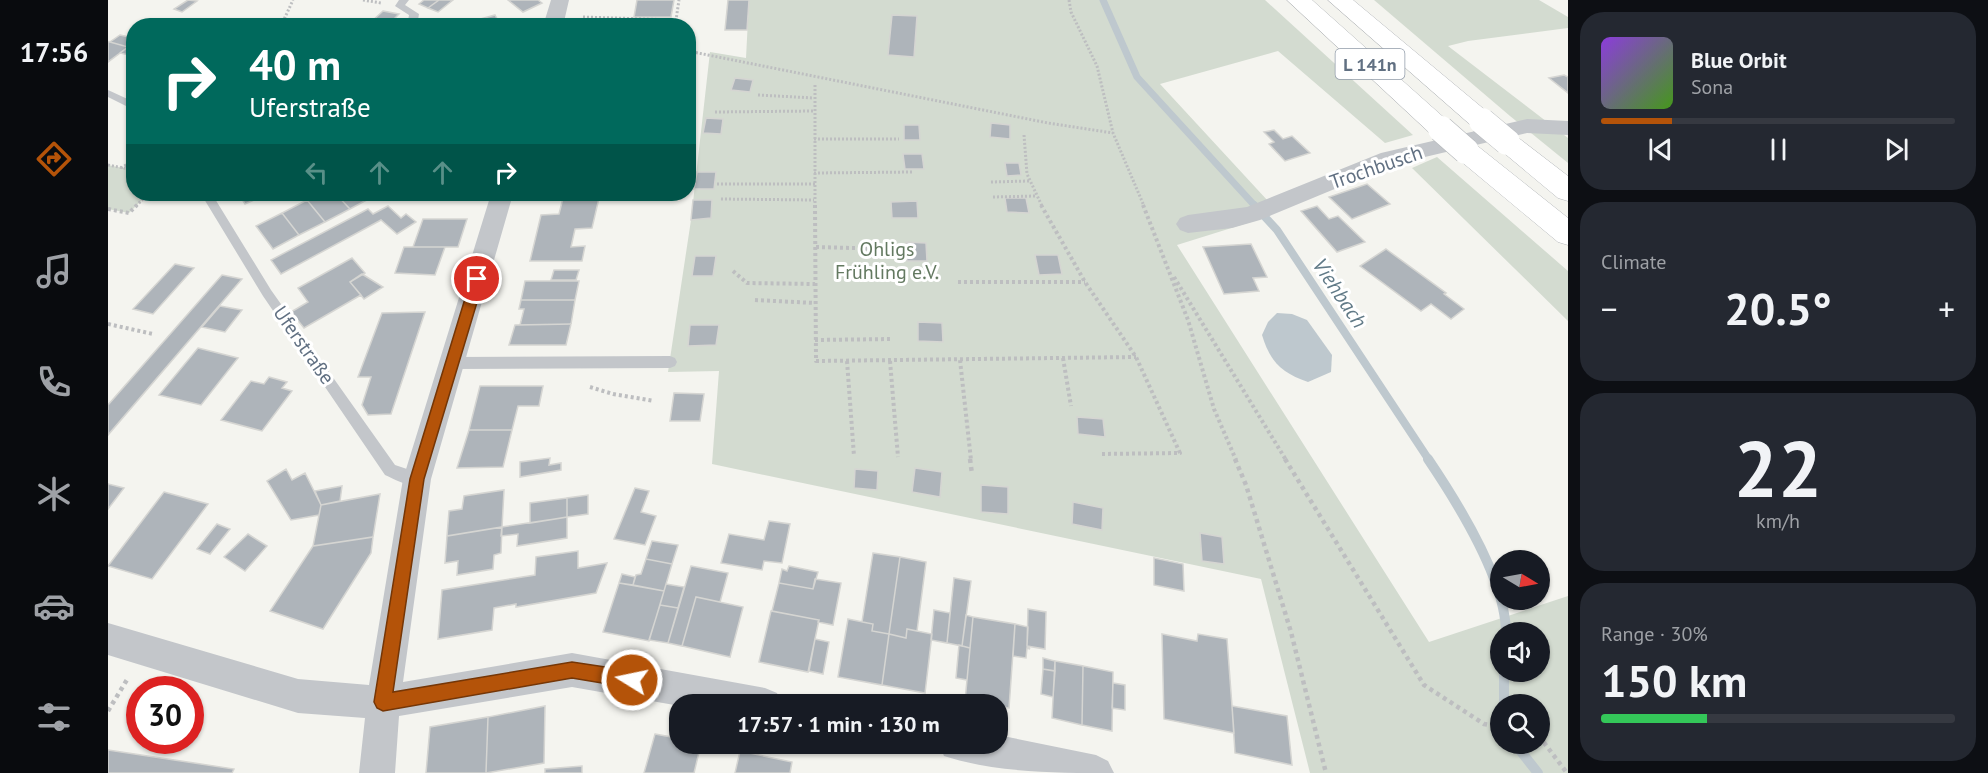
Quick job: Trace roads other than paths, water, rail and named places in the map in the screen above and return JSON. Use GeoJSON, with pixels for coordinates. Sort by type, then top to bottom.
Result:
{"type":"FeatureCollection","features":[{"type":"Feature","properties":{"kind":"highway","name":"L 141n"},"geometry":{"type":"LineString","coordinates":[[1298,0],[1466,151],[1568,234]]}},
{"type":"Feature","properties":{"kind":"highway","name":"L 141n"},"geometry":{"type":"LineString","coordinates":[[1339,0],[1568,191]]}},
{"type":"Feature","properties":{"kind":"street","name":"Trochbusch"},"geometry":{"type":"LineString","coordinates":[[1188,224],[1263,210],[1389,158],[1527,126],[1568,128]]}},
{"type":"Feature","properties":{"kind":"street"},"geometry":{"type":"LineString","coordinates":[[377,773],[383,702],[417,479],[500,201]]}},
{"type":"Feature","properties":{"kind":"street"},"geometry":{"type":"LineString","coordinates":[[108,639],[297,696],[383,702],[572,670],[704,694]]}},
{"type":"Feature","properties":{"kind":"street"},"geometry":{"type":"LineString","coordinates":[[1004,754],[1096,773]]}},
{"type":"Feature","properties":{"kind":"lane"},"geometry":{"type":"LineString","coordinates":[[404,0],[400,6],[414,14],[413,18]]}},
{"type":"Feature","properties":{"kind":"lane"},"geometry":{"type":"LineString","coordinates":[[108,93],[126,103]]}},
{"type":"Feature","properties":{"kind":"lane","name":"Uferstraße"},"geometry":{"type":"LineString","coordinates":[[210,201],[267,293],[390,470],[405,477],[417,479]]}},
{"type":"Feature","properties":{"kind":"lane"},"geometry":{"type":"LineString","coordinates":[[453,363],[670,362]]}},
{"type":"Feature","properties":{"kind":"waterway","name":"Viehbach"},"geometry":{"type":"LineString","coordinates":[[1103,0],[1137,77],[1255,206]]}},
{"type":"Feature","properties":{"kind":"waterway","name":"Viehbach"},"geometry":{"type":"LineString","coordinates":[[1254,205],[1277,230],[1429,460]]}},
{"type":"Feature","properties":{"kind":"waterway","name":"Viehbach"},"geometry":{"type":"LineString","coordinates":[[1428,459],[1465,519],[1489,566],[1498,590],[1505,622]]}},
{"type":"Feature","properties":{"kind":"waterway","name":"Viehbach"},"geometry":{"type":"LineString","coordinates":[[1504,682],[1504,694]]}},
{"type":"Feature","properties":{"kind":"waterway","name":"Viehbach"},"geometry":{"type":"LineString","coordinates":[[1523,754],[1538,773]]}},
{"type":"Feature","properties":{"kind":"park label","name":"Ohligs Frühling e.V."},"geometry":{"type":"Point","coordinates":[887,260]}}]}
